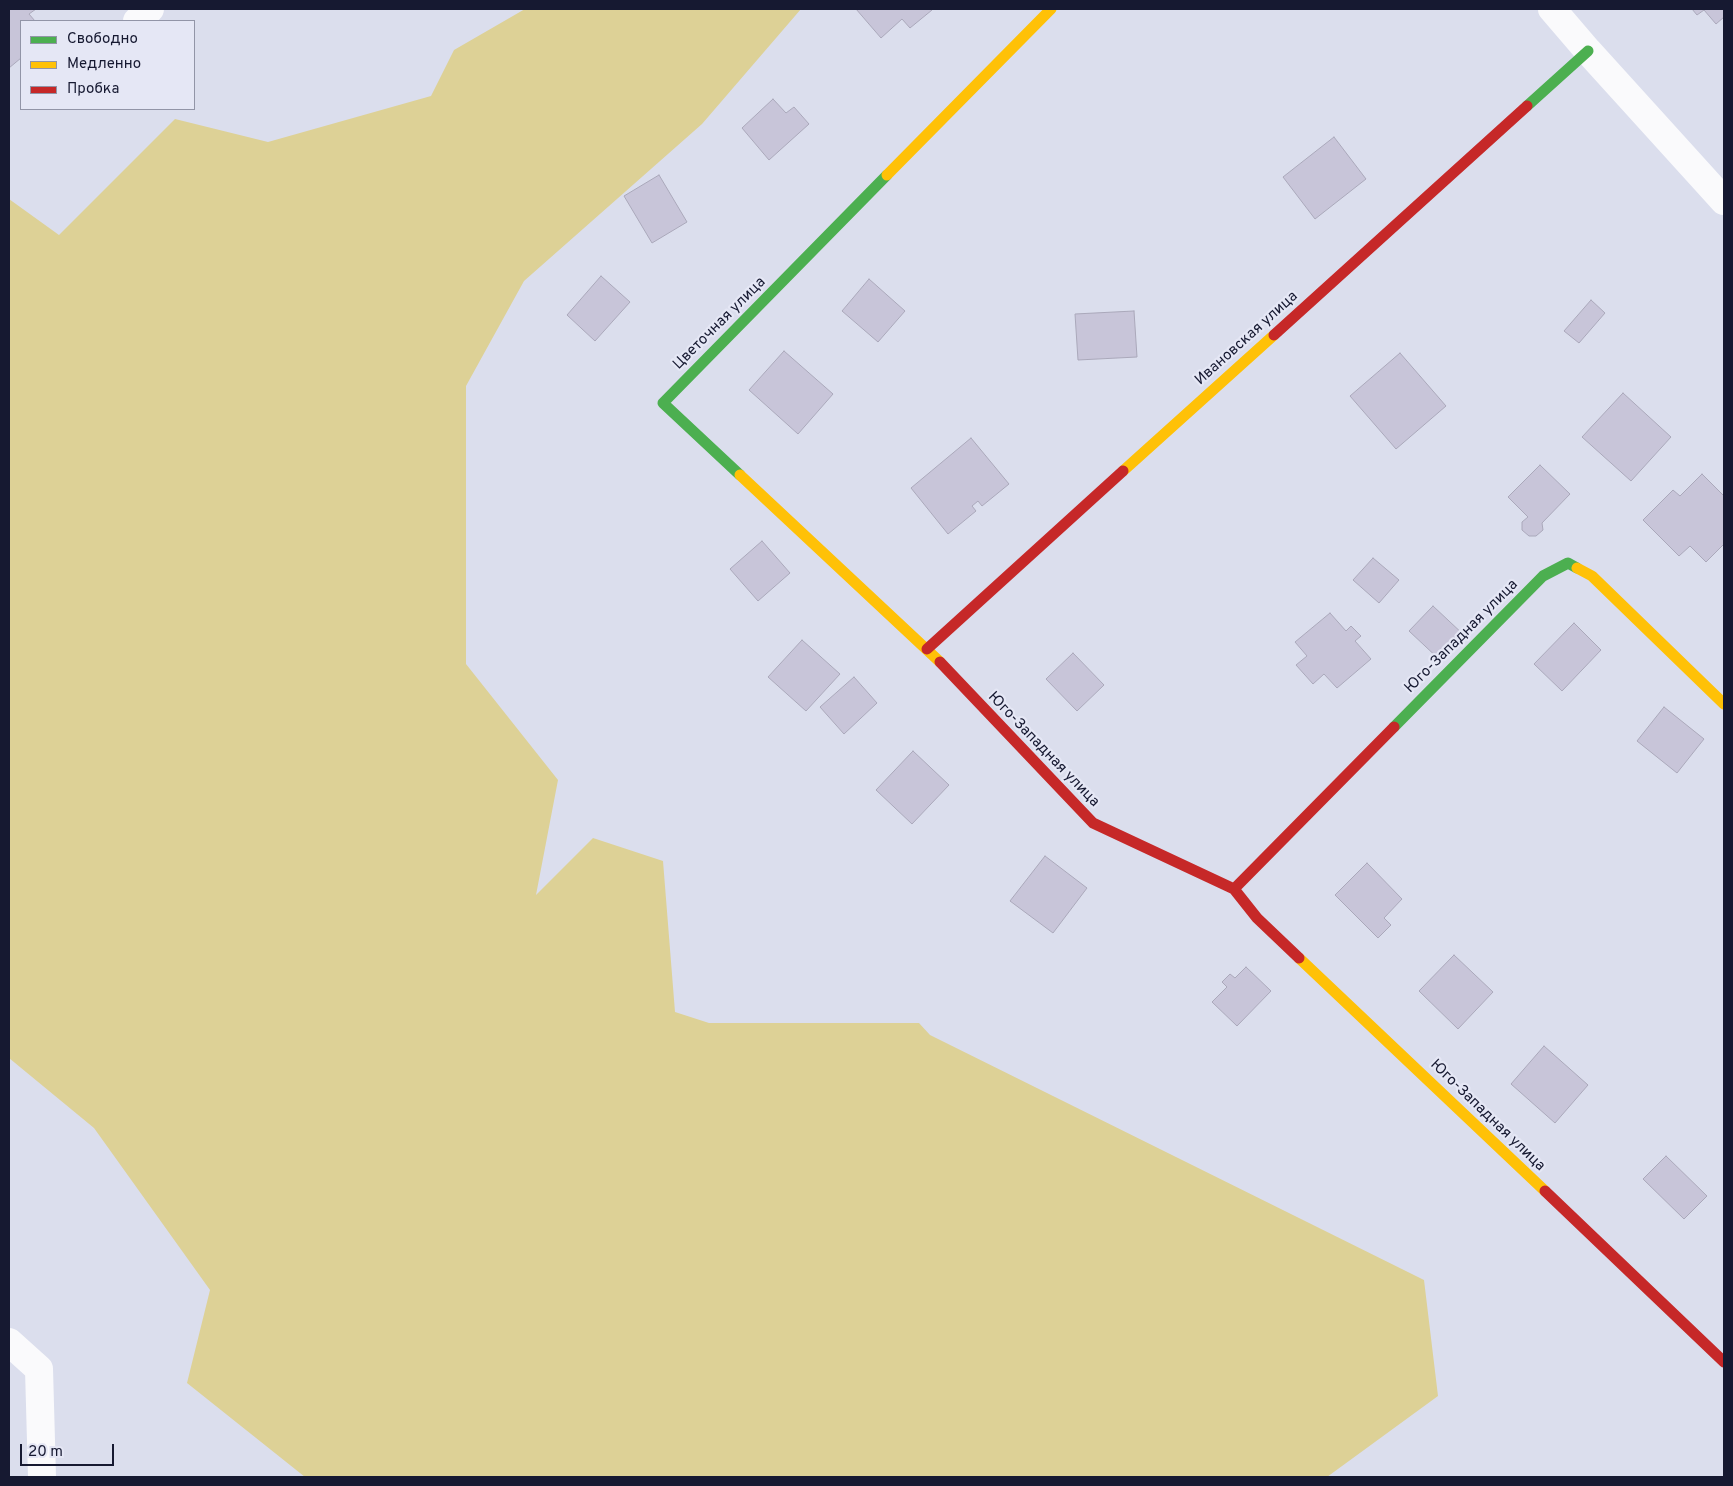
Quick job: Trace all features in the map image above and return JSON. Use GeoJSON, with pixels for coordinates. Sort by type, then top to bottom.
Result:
{"type":"FeatureCollection","features":[{"type":"Feature","properties":{"kind":"street"},"geometry":{"type":"LineString","coordinates":[[118,9],[129,20]]}},
{"type":"Feature","properties":{"kind":"street"},"geometry":{"type":"LineString","coordinates":[[138,20],[150,9]]}},
{"type":"Feature","properties":{"kind":"street","name":"Цветочная улица"},"geometry":{"type":"LineString","coordinates":[[927,650],[663,404],[1051,9]]}},
{"type":"Feature","properties":{"kind":"street"},"geometry":{"type":"LineString","coordinates":[[1552,9],[1724,201]]}},
{"type":"Feature","properties":{"kind":"street","name":"Ивановская улица"},"geometry":{"type":"LineString","coordinates":[[927,650],[1588,51]]}},
{"type":"Feature","properties":{"kind":"street","name":"Юго-Западная улица"},"geometry":{"type":"LineString","coordinates":[[1234,889],[1543,576],[1568,563],[1592,576],[1724,704]]}},
{"type":"Feature","properties":{"kind":"street","name":"Юго-Западная улица"},"geometry":{"type":"LineString","coordinates":[[927,650],[1093,823],[1234,889],[1257,918],[1724,1362]]}},
{"type":"Feature","properties":{"kind":"street"},"geometry":{"type":"LineString","coordinates":[[9,1342],[39,1369],[42,1477]]}},
{"type":"Feature","properties":{"kind":"shaded area"},"geometry":{"type":"Polygon","coordinates":[[[525,9],[801,9],[702,124],[524,281],[466,386],[466,664],[558,780],[536,895],[593,838],[663,861],[675,1012],[709,1023],[919,1023],[930,1035],[1424,1280],[1438,1396],[1327,1477],[305,1477],[187,1383],[210,1290],[94,1128],[9,1058],[9,199],[59,235],[175,119],[268,142],[431,96],[454,50],[525,9]]]}},
{"type":"Feature","properties":{"kind":"building"},"geometry":{"type":"Polygon","coordinates":[[[9,9],[36,9],[29,14],[34,20],[20,20],[20,59],[9,68],[9,9]]]}},
{"type":"Feature","properties":{"kind":"building"},"geometry":{"type":"Polygon","coordinates":[[[856,9],[932,10],[910,28],[902,19],[881,38],[856,9]]]}},
{"type":"Feature","properties":{"kind":"building"},"geometry":{"type":"Polygon","coordinates":[[[1692,9],[1724,9],[1724,17],[1716,24],[1704,10],[1697,15],[1692,9]]]}},
{"type":"Feature","properties":{"kind":"building"},"geometry":{"type":"Polygon","coordinates":[[[773,99],[786,113],[794,107],[809,124],[769,160],[742,128],[773,99]]]}},
{"type":"Feature","properties":{"kind":"building"},"geometry":{"type":"Polygon","coordinates":[[[1334,137],[1366,179],[1315,219],[1283,177],[1334,137]]]}},
{"type":"Feature","properties":{"kind":"building"},"geometry":{"type":"Polygon","coordinates":[[[659,175],[687,222],[652,243],[624,196],[659,175]]]}},
{"type":"Feature","properties":{"kind":"building"},"geometry":{"type":"Polygon","coordinates":[[[601,276],[630,302],[595,341],[567,315],[601,276]]]}},
{"type":"Feature","properties":{"kind":"building"},"geometry":{"type":"Polygon","coordinates":[[[869,279],[905,311],[878,342],[842,311],[869,279]]]}},
{"type":"Feature","properties":{"kind":"building"},"geometry":{"type":"Polygon","coordinates":[[[1591,300],[1605,313],[1579,343],[1564,331],[1591,300]]]}},
{"type":"Feature","properties":{"kind":"building"},"geometry":{"type":"Polygon","coordinates":[[[1134,311],[1137,357],[1078,360],[1075,314],[1134,311]]]}},
{"type":"Feature","properties":{"kind":"building"},"geometry":{"type":"Polygon","coordinates":[[[784,351],[833,394],[798,434],[749,390],[784,351]]]}},
{"type":"Feature","properties":{"kind":"building"},"geometry":{"type":"Polygon","coordinates":[[[1400,353],[1446,406],[1396,449],[1350,396],[1400,353]]]}},
{"type":"Feature","properties":{"kind":"building"},"geometry":{"type":"Polygon","coordinates":[[[1623,393],[1671,437],[1631,481],[1582,437],[1623,393]]]}},
{"type":"Feature","properties":{"kind":"building"},"geometry":{"type":"Polygon","coordinates":[[[971,438],[1009,484],[982,506],[978,501],[972,506],[976,511],[948,534],[911,488],[971,438]]]}},
{"type":"Feature","properties":{"kind":"building"},"geometry":{"type":"Polygon","coordinates":[[[1540,465],[1570,494],[1542,523],[1543,530],[1536,536],[1529,536],[1522,530],[1522,522],[1528,517],[1508,497],[1540,465]]]}},
{"type":"Feature","properties":{"kind":"building"},"geometry":{"type":"Polygon","coordinates":[[[1702,474],[1724,496],[1724,544],[1706,562],[1690,546],[1679,556],[1643,520],[1673,490],[1680,496],[1702,474]]]}},
{"type":"Feature","properties":{"kind":"building"},"geometry":{"type":"Polygon","coordinates":[[[762,541],[790,573],[758,601],[730,569],[762,541]]]}},
{"type":"Feature","properties":{"kind":"building"},"geometry":{"type":"Polygon","coordinates":[[[1373,558],[1399,580],[1379,603],[1353,580],[1373,558]]]}},
{"type":"Feature","properties":{"kind":"building"},"geometry":{"type":"Polygon","coordinates":[[[1433,606],[1465,636],[1441,661],[1409,631],[1433,606]]]}},
{"type":"Feature","properties":{"kind":"building"},"geometry":{"type":"Polygon","coordinates":[[[1330,613],[1346,631],[1351,626],[1361,636],[1355,641],[1371,659],[1337,688],[1324,674],[1313,684],[1296,665],[1307,656],[1295,642],[1330,613]]]}},
{"type":"Feature","properties":{"kind":"building"},"geometry":{"type":"Polygon","coordinates":[[[1574,623],[1601,650],[1562,691],[1534,664],[1574,623]]]}},
{"type":"Feature","properties":{"kind":"building"},"geometry":{"type":"Polygon","coordinates":[[[802,640],[840,674],[806,711],[768,677],[802,640]]]}},
{"type":"Feature","properties":{"kind":"building"},"geometry":{"type":"Polygon","coordinates":[[[1073,653],[1104,685],[1077,711],[1046,679],[1073,653]]]}},
{"type":"Feature","properties":{"kind":"building"},"geometry":{"type":"Polygon","coordinates":[[[854,677],[877,703],[844,734],[820,707],[854,677]]]}},
{"type":"Feature","properties":{"kind":"building"},"geometry":{"type":"Polygon","coordinates":[[[1664,707],[1704,739],[1677,773],[1637,741],[1664,707]]]}},
{"type":"Feature","properties":{"kind":"building"},"geometry":{"type":"Polygon","coordinates":[[[913,751],[949,785],[912,824],[876,790],[913,751]]]}},
{"type":"Feature","properties":{"kind":"building"},"geometry":{"type":"Polygon","coordinates":[[[1045,856],[1087,888],[1053,933],[1010,901],[1045,856]]]}},
{"type":"Feature","properties":{"kind":"building"},"geometry":{"type":"Polygon","coordinates":[[[1367,863],[1402,899],[1384,918],[1391,925],[1378,938],[1335,895],[1367,863]]]}},
{"type":"Feature","properties":{"kind":"building"},"geometry":{"type":"Polygon","coordinates":[[[1454,955],[1493,992],[1458,1029],[1419,991],[1454,955]]]}},
{"type":"Feature","properties":{"kind":"building"},"geometry":{"type":"Polygon","coordinates":[[[1246,967],[1271,991],[1237,1026],[1212,1002],[1227,987],[1222,982],[1230,974],[1235,978],[1246,967]]]}},
{"type":"Feature","properties":{"kind":"building"},"geometry":{"type":"Polygon","coordinates":[[[1544,1046],[1588,1085],[1555,1123],[1511,1084],[1544,1046]]]}},
{"type":"Feature","properties":{"kind":"building"},"geometry":{"type":"Polygon","coordinates":[[[1666,1156],[1707,1196],[1684,1219],[1643,1179],[1666,1156]]]}},
{"type":"Feature","properties":{"kind":"traffic: fast"},"geometry":{"type":"LineString","coordinates":[[1527,106],[1588,51]]}},
{"type":"Feature","properties":{"kind":"traffic: fast"},"geometry":{"type":"LineString","coordinates":[[740,475],[663,403],[887,175]]}},
{"type":"Feature","properties":{"kind":"traffic: fast"},"geometry":{"type":"LineString","coordinates":[[1394,727],[1543,576],[1568,563],[1577,568]]}},
{"type":"Feature","properties":{"kind":"traffic: slow"},"geometry":{"type":"LineString","coordinates":[[887,175],[1051,9]]}},
{"type":"Feature","properties":{"kind":"traffic: slow"},"geometry":{"type":"LineString","coordinates":[[1123,471],[1274,335]]}},
{"type":"Feature","properties":{"kind":"traffic: slow"},"geometry":{"type":"LineString","coordinates":[[740,475],[940,662]]}},
{"type":"Feature","properties":{"kind":"traffic: slow"},"geometry":{"type":"LineString","coordinates":[[1577,568],[1592,576],[1724,704]]}},
{"type":"Feature","properties":{"kind":"traffic: slow"},"geometry":{"type":"LineString","coordinates":[[1299,958],[1545,1191]]}},
{"type":"Feature","properties":{"kind":"traffic: jam"},"geometry":{"type":"LineString","coordinates":[[1274,335],[1527,106]]}},
{"type":"Feature","properties":{"kind":"traffic: jam"},"geometry":{"type":"LineString","coordinates":[[927,649],[1123,471]]}},
{"type":"Feature","properties":{"kind":"traffic: jam"},"geometry":{"type":"LineString","coordinates":[[940,662],[1093,823],[1234,889]]}},
{"type":"Feature","properties":{"kind":"traffic: jam"},"geometry":{"type":"LineString","coordinates":[[1299,958],[1257,918],[1234,889],[1394,727]]}},
{"type":"Feature","properties":{"kind":"traffic: jam"},"geometry":{"type":"LineString","coordinates":[[1545,1191],[1724,1362]]}}]}
